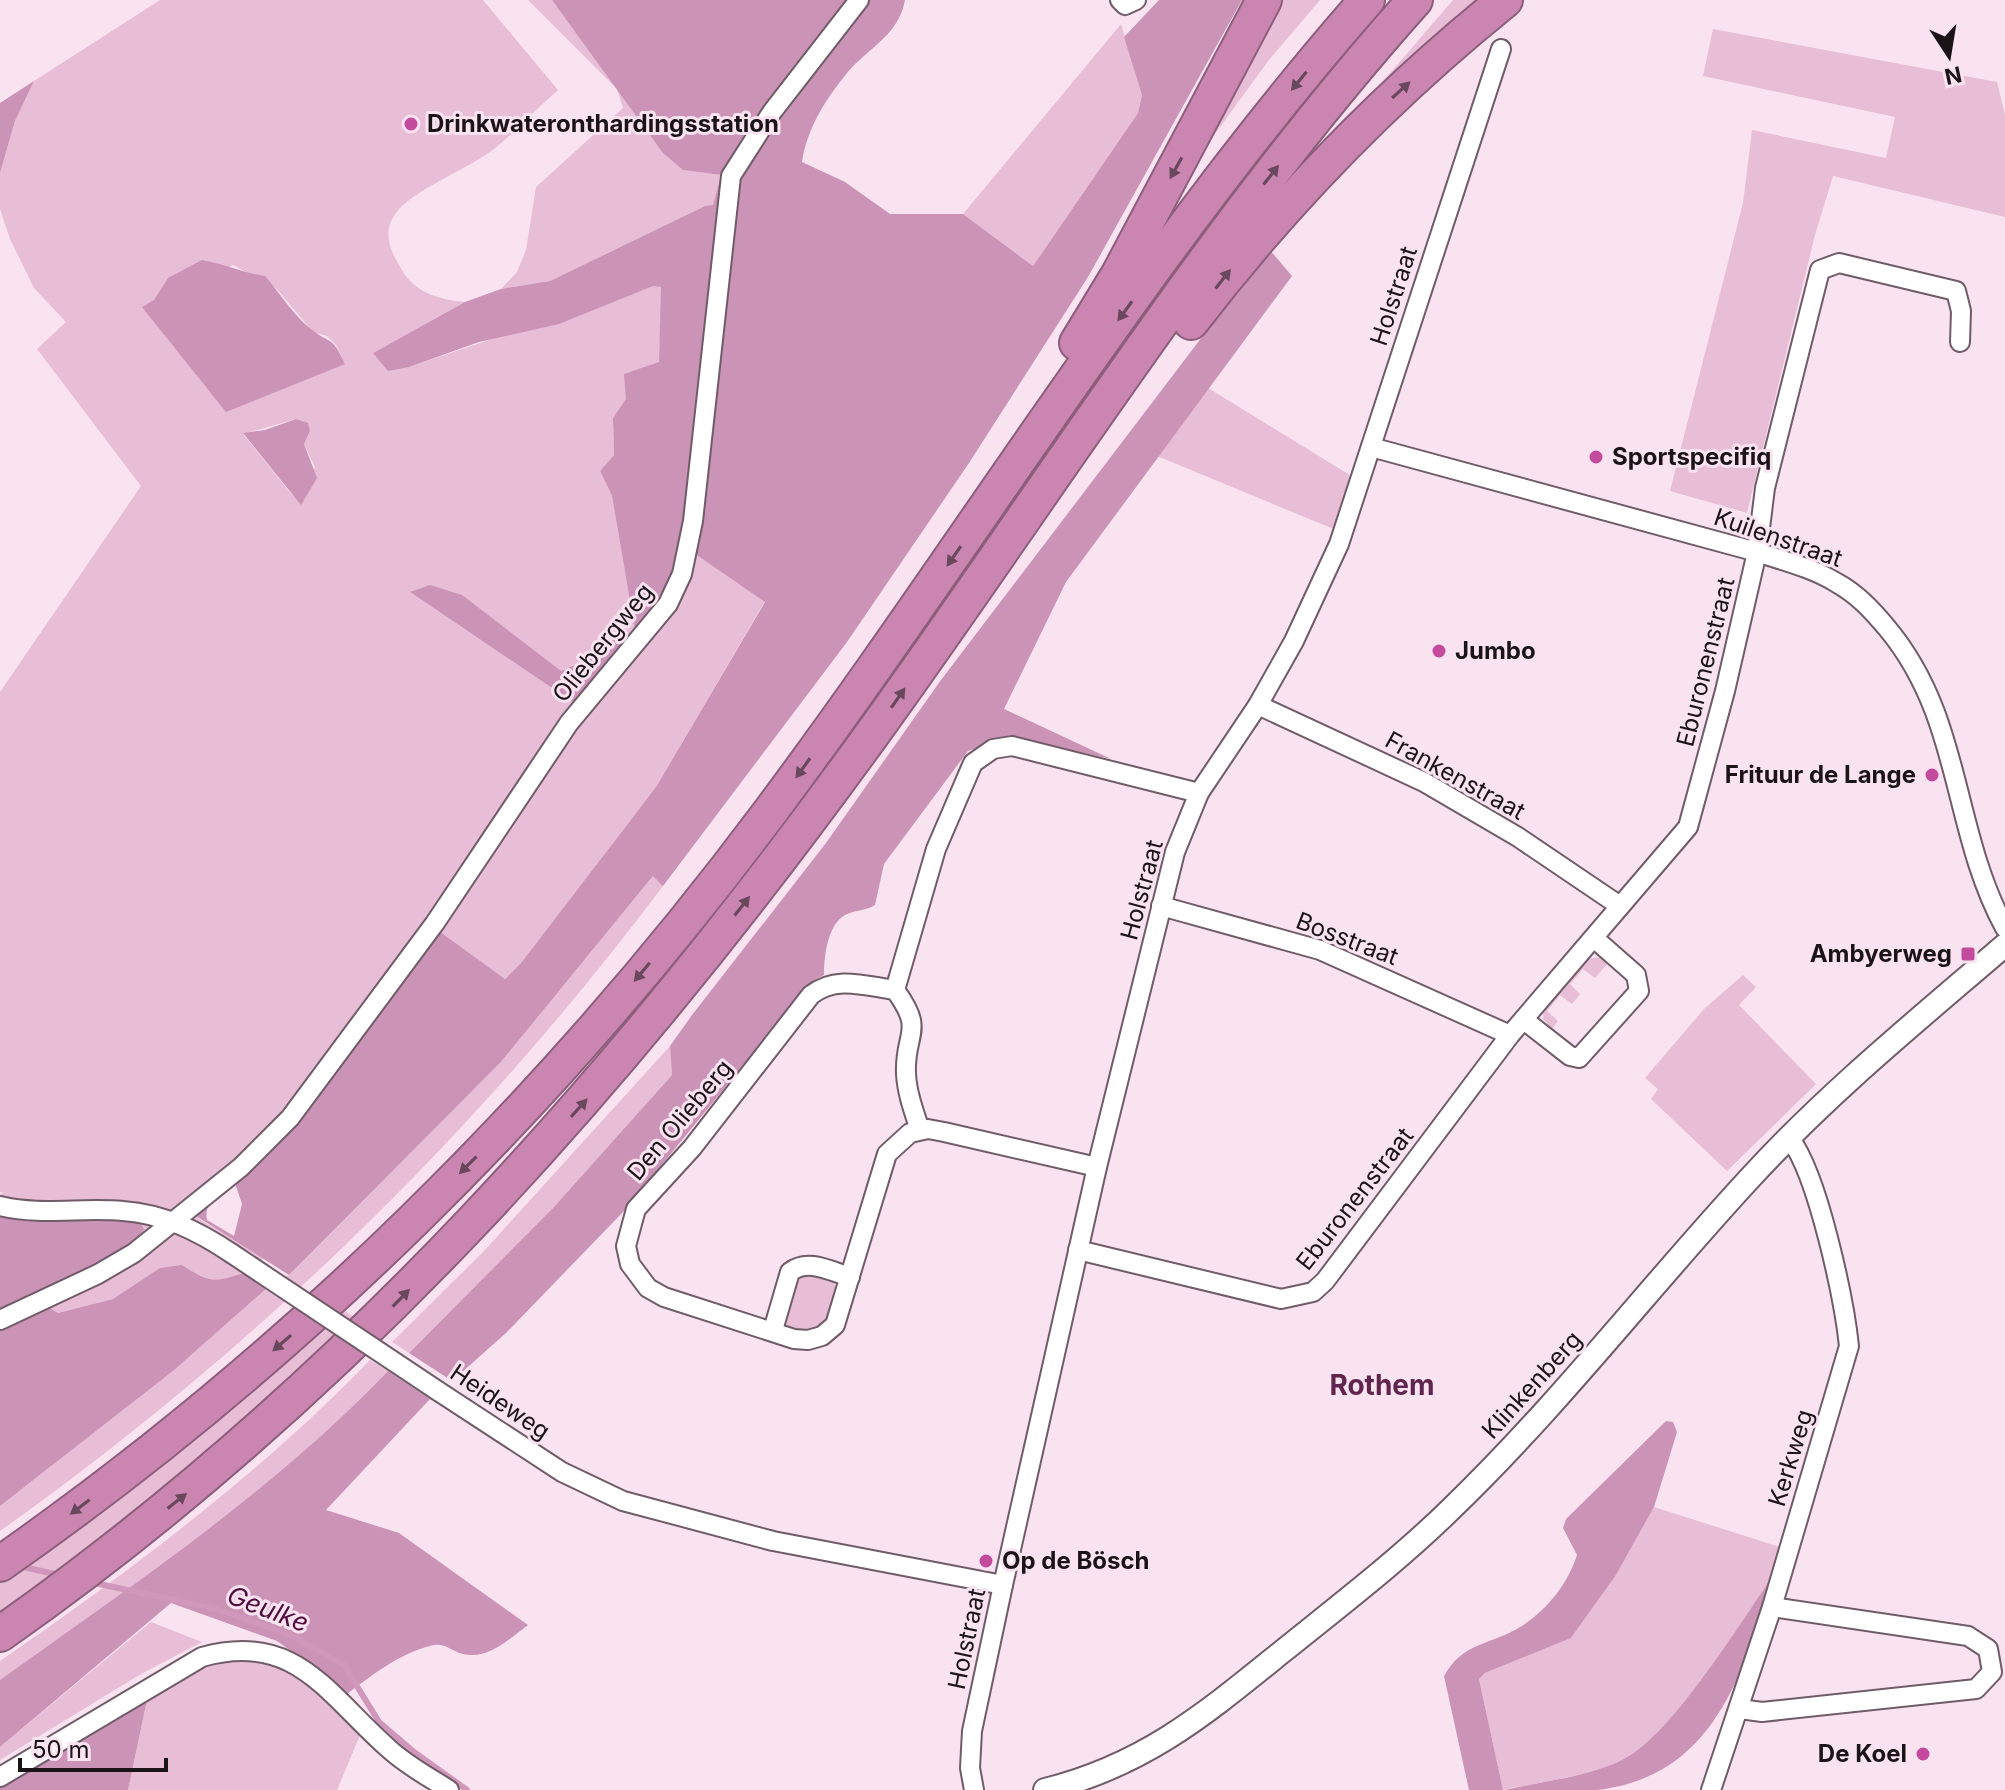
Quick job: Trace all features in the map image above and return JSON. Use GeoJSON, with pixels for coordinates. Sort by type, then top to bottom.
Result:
{"type":"FeatureCollection","features":[{"type":"Feature","properties":{"kind":"highway"},"geometry":{"type":"LineString","coordinates":[[998,492],[1054,380],[1119,274],[1264,0]]}},
{"type":"Feature","properties":{"kind":"highway"},"geometry":{"type":"LineString","coordinates":[[0,1564],[146,1456],[285,1340],[380,1252],[521,1111],[641,974],[758,828],[1235,160],[1367,0]]}},
{"type":"Feature","properties":{"kind":"highway"},"geometry":{"type":"LineString","coordinates":[[0,1634],[203,1481],[305,1391],[457,1240],[587,1098],[790,844],[1237,220],[1325,106],[1415,0]]}},
{"type":"Feature","properties":{"kind":"highway"},"geometry":{"type":"LineString","coordinates":[[1014,534],[1112,422],[1249,246],[1319,168],[1408,84],[1505,0]]}},
{"type":"Feature","properties":{"kind":"street","name":"Oliebergweg"},"geometry":{"type":"LineString","coordinates":[[0,1320],[116,1264],[241,1167],[290,1118],[435,923],[569,723],[659,617],[677,589],[686,559],[696,500],[731,176],[772,112],[859,0]]}},
{"type":"Feature","properties":{"kind":"street"},"geometry":{"type":"LineString","coordinates":[[1120,0],[1125,5],[1136,0]]}},
{"type":"Feature","properties":{"kind":"street","name":"Holstraat"},"geometry":{"type":"LineString","coordinates":[[974,1790],[970,1768],[972,1731],[1003,1585],[1097,1167],[1175,852],[1199,793],[1258,705],[1318,594],[1371,447],[1501,49]]}},
{"type":"Feature","properties":{"kind":"street","name":"Eburonenstraat"},"geometry":{"type":"LineString","coordinates":[[1078,1250],[1281,1299],[1313,1292],[1325,1281],[1510,1035],[1688,827],[1757,552],[1765,488],[1820,270],[1839,263],[1956,291],[1961,311],[1960,342]]}},
{"type":"Feature","properties":{"kind":"street","name":"Kuilenstraat"},"geometry":{"type":"LineString","coordinates":[[1371,447],[1757,552],[1818,573],[1852,592],[1902,646],[1936,708],[1988,893],[2005,928]]}},
{"type":"Feature","properties":{"kind":"street","name":"Frankenstraat"},"geometry":{"type":"LineString","coordinates":[[1258,705],[1424,782],[1518,837],[1620,906]]}},
{"type":"Feature","properties":{"kind":"street"},"geometry":{"type":"LineString","coordinates":[[1097,1167],[944,1132],[920,1130],[906,1076],[914,1024],[909,1009],[895,990],[936,849],[973,763],[993,749],[1012,746],[1199,793]]}},
{"type":"Feature","properties":{"kind":"street","name":"Bosstraat"},"geometry":{"type":"LineString","coordinates":[[1161,906],[1320,950],[1510,1035]]}},
{"type":"Feature","properties":{"kind":"street"},"geometry":{"type":"LineString","coordinates":[[1524,1020],[1570,1056],[1579,1058],[1639,991],[1636,975],[1595,939]]}},
{"type":"Feature","properties":{"kind":"street","name":"Klinkenberg"},"geometry":{"type":"LineString","coordinates":[[1045,1790],[1109,1771],[1167,1740],[1272,1660],[1415,1542],[1480,1480],[1754,1174],[2005,945]]}},
{"type":"Feature","properties":{"kind":"street","name":"Den Olieberg"},"geometry":{"type":"LineString","coordinates":[[895,990],[831,982],[811,995],[701,1137],[636,1209],[626,1246],[630,1264],[648,1288],[664,1297],[794,1339],[808,1340],[822,1336],[835,1325],[887,1154],[899,1140],[920,1130]]}},
{"type":"Feature","properties":{"kind":"street","name":"Kerkweg"},"geometry":{"type":"LineString","coordinates":[[1711,1790],[1772,1607],[1849,1346],[1845,1308],[1806,1168],[1790,1139]]}},
{"type":"Feature","properties":{"kind":"street","name":"Heideweg"},"geometry":{"type":"LineString","coordinates":[[0,1206],[42,1211],[122,1211],[198,1231],[562,1472],[623,1501],[773,1541],[1003,1585]]}},
{"type":"Feature","properties":{"kind":"street"},"geometry":{"type":"LineString","coordinates":[[773,1330],[790,1272],[798,1266],[809,1264],[850,1277]]}},
{"type":"Feature","properties":{"kind":"street"},"geometry":{"type":"LineString","coordinates":[[1740,1709],[1762,1712],[1976,1689],[1988,1679],[1998,1664],[1988,1649],[1968,1636],[1772,1607]]}},
{"type":"Feature","properties":{"kind":"street"},"geometry":{"type":"LineString","coordinates":[[0,1777],[202,1657],[233,1648],[265,1650],[297,1662],[392,1752],[449,1790]]}},
{"type":"Feature","properties":{"kind":"shaded area"},"geometry":{"type":"Polygon","coordinates":[[[160,0],[483,0],[558,90],[494,149],[414,196],[396,213],[389,228],[389,242],[407,278],[429,294],[465,302],[373,353],[409,367],[653,285],[662,287],[659,362],[613,418],[614,455],[600,471],[612,496],[635,629],[691,550],[765,601],[656,787],[521,963],[505,979],[433,927],[339,1054],[196,1217],[264,1258],[242,1273],[224,1280],[205,1277],[182,1265],[113,1299],[58,1313],[34,1297],[92,1217],[22,1219],[0,1214],[0,1194],[4,1193],[0,1192],[0,692],[141,486],[37,349],[66,322],[34,288],[10,239],[0,209],[0,173],[15,121],[34,81],[160,0]],[[233,265],[142,307],[345,364],[336,345],[327,336],[313,332],[276,288],[233,265]],[[296,419],[243,434],[293,496],[315,467],[304,444],[310,431],[296,419]],[[410,592],[574,703],[590,652],[577,664],[561,672],[533,653],[410,592]]]}},
{"type":"Feature","properties":{"kind":"shaded area"},"geometry":{"type":"Polygon","coordinates":[[[528,0],[552,0],[622,93],[643,128],[684,170],[721,175],[713,206],[705,206],[550,281],[501,289],[517,272],[526,250],[536,187],[623,108],[617,89],[528,0]]]}},
{"type":"Feature","properties":{"kind":"shaded area"},"geometry":{"type":"Polygon","coordinates":[[[552,0],[905,0],[890,32],[855,64],[825,104],[808,137],[802,162],[845,182],[890,214],[963,214],[1033,266],[1138,113],[1142,95],[1124,37],[1159,0],[1242,0],[1088,277],[969,463],[847,642],[663,886],[653,876],[501,1062],[289,1275],[196,1216],[272,1139],[432,926],[505,979],[521,963],[656,787],[765,602],[691,551],[635,630],[612,496],[600,471],[614,455],[613,418],[626,399],[624,374],[659,362],[661,287],[653,286],[559,324],[479,342],[409,367],[388,371],[373,353],[465,302],[501,289],[550,281],[705,206],[713,205],[721,175],[683,170],[663,153],[552,0]],[[234,1180],[211,1202],[207,1220],[234,1236],[242,1204],[234,1180]]]}},
{"type":"Feature","properties":{"kind":"shaded area"},"geometry":{"type":"Polygon","coordinates":[[[1279,0],[1320,0],[1269,60],[1176,187],[1279,0]]]}},
{"type":"Feature","properties":{"kind":"shaded area"},"geometry":{"type":"Polygon","coordinates":[[[1453,0],[1486,0],[1324,150],[1453,0]]]}},
{"type":"Feature","properties":{"kind":"shaded area"},"geometry":{"type":"Polygon","coordinates":[[[1121,24],[1142,95],[1138,113],[1033,266],[963,214],[1121,24]]]}},
{"type":"Feature","properties":{"kind":"shaded area"},"geometry":{"type":"Polygon","coordinates":[[[1713,29],[1997,82],[2005,115],[2005,217],[1833,176],[1815,235],[1747,513],[1670,491],[1743,203],[1752,130],[1886,158],[1895,117],[1703,76],[1713,29]]]}},
{"type":"Feature","properties":{"kind":"shaded area"},"geometry":{"type":"Polygon","coordinates":[[[34,81],[15,121],[0,173],[0,103],[34,81]]]}},
{"type":"Feature","properties":{"kind":"shaded area"},"geometry":{"type":"Polygon","coordinates":[[[1269,249],[1292,276],[1066,582],[1004,709],[1111,759],[1011,737],[968,751],[884,864],[875,905],[845,915],[834,926],[826,951],[824,975],[812,981],[624,1211],[506,1333],[452,1381],[409,1353],[553,1208],[672,1075],[670,1046],[692,1015],[826,843],[941,680],[1269,249]]]}},
{"type":"Feature","properties":{"kind":"shaded area"},"geometry":{"type":"Polygon","coordinates":[[[202,260],[265,276],[304,323],[334,344],[345,364],[226,412],[142,307],[154,300],[168,278],[202,260]]]}},
{"type":"Feature","properties":{"kind":"shaded area"},"geometry":{"type":"Polygon","coordinates":[[[1208,388],[1353,477],[1336,530],[1157,456],[1208,388]]]}},
{"type":"Feature","properties":{"kind":"shaded area"},"geometry":{"type":"Polygon","coordinates":[[[296,419],[308,423],[310,431],[304,444],[317,478],[301,505],[243,433],[265,430],[296,419]]]}},
{"type":"Feature","properties":{"kind":"shaded area"},"geometry":{"type":"Polygon","coordinates":[[[430,585],[462,595],[561,671],[577,664],[606,633],[626,645],[574,703],[410,592],[430,585]]]}},
{"type":"Feature","properties":{"kind":"shaded area"},"geometry":{"type":"Polygon","coordinates":[[[654,875],[663,886],[591,978],[438,1152],[271,1314],[184,1390],[0,1531],[0,1506],[173,1371],[266,1289],[289,1275],[501,1062],[654,875]]]}},
{"type":"Feature","properties":{"kind":"shaded area"},"geometry":{"type":"Polygon","coordinates":[[[1601,957],[1608,963],[1595,978],[1583,969],[1570,984],[1580,994],[1572,1004],[1560,995],[1547,1011],[1558,1021],[1552,1029],[1543,1019],[1544,1009],[1587,959],[1601,957]]]}},
{"type":"Feature","properties":{"kind":"shaded area"},"geometry":{"type":"Polygon","coordinates":[[[1743,975],[1756,987],[1739,1005],[1816,1084],[1727,1171],[1651,1099],[1658,1089],[1645,1078],[1704,1009],[1743,975]]]}},
{"type":"Feature","properties":{"kind":"shaded area"},"geometry":{"type":"Polygon","coordinates":[[[670,1046],[672,1075],[553,1208],[409,1353],[392,1342],[484,1251],[670,1046]]]}},
{"type":"Feature","properties":{"kind":"shaded area"},"geometry":{"type":"Polygon","coordinates":[[[0,1214],[35,1219],[122,1220],[140,1223],[144,1229],[137,1243],[34,1298],[58,1313],[113,1299],[160,1268],[182,1265],[213,1279],[246,1272],[266,1289],[173,1371],[0,1506],[0,1214]]]}},
{"type":"Feature","properties":{"kind":"shaded area"},"geometry":{"type":"Polygon","coordinates":[[[803,1271],[832,1279],[838,1292],[827,1319],[819,1327],[803,1334],[788,1328],[785,1315],[791,1290],[803,1271]]]}},
{"type":"Feature","properties":{"kind":"shaded area"},"geometry":{"type":"Polygon","coordinates":[[[340,1308],[355,1318],[160,1496],[0,1617],[0,1577],[340,1308]]]}},
{"type":"Feature","properties":{"kind":"shaded area"},"geometry":{"type":"Polygon","coordinates":[[[370,1360],[388,1371],[298,1456],[151,1572],[0,1680],[0,1661],[97,1592],[239,1482],[370,1360]]]}},
{"type":"Feature","properties":{"kind":"shaded area"},"geometry":{"type":"Polygon","coordinates":[[[388,1371],[430,1399],[326,1510],[399,1533],[528,1625],[498,1647],[481,1654],[463,1654],[438,1645],[421,1648],[386,1666],[343,1697],[308,1663],[277,1641],[171,1603],[0,1747],[0,1680],[151,1572],[250,1496],[344,1415],[388,1371]]]}},
{"type":"Feature","properties":{"kind":"shaded area"},"geometry":{"type":"Polygon","coordinates":[[[1666,1421],[1673,1422],[1677,1432],[1654,1507],[1616,1575],[1571,1638],[1485,1673],[1479,1679],[1503,1790],[1469,1790],[1444,1676],[1467,1651],[1515,1630],[1536,1616],[1553,1598],[1567,1578],[1577,1555],[1563,1528],[1566,1519],[1666,1421]]]}},
{"type":"Feature","properties":{"kind":"shaded area"},"geometry":{"type":"Polygon","coordinates":[[[1654,1507],[1783,1548],[1778,1569],[1685,1702],[1643,1747],[1623,1760],[1595,1771],[1503,1790],[1479,1679],[1485,1673],[1571,1638],[1616,1575],[1654,1507]]]}},
{"type":"Feature","properties":{"kind":"shaded area"},"geometry":{"type":"Polygon","coordinates":[[[1778,1569],[1738,1678],[1720,1711],[1699,1740],[1672,1763],[1638,1781],[1597,1790],[1505,1790],[1596,1770],[1624,1759],[1643,1745],[1685,1701],[1778,1569]]]}},
{"type":"Feature","properties":{"kind":"shaded area"},"geometry":{"type":"Polygon","coordinates":[[[151,1622],[202,1642],[141,1674],[0,1760],[0,1747],[151,1622]]]}},
{"type":"Feature","properties":{"kind":"shaded area"},"geometry":{"type":"Polygon","coordinates":[[[249,1648],[302,1677],[361,1733],[337,1790],[128,1790],[147,1700],[220,1654],[249,1648]]]}},
{"type":"Feature","properties":{"kind":"shaded area"},"geometry":{"type":"Polygon","coordinates":[[[147,1700],[128,1790],[0,1790],[0,1787],[147,1700]]]}},
{"type":"Feature","properties":{"kind":"waterway","name":"Geulke"},"geometry":{"type":"LineString","coordinates":[[19,1566],[59,1575]]}},
{"type":"Feature","properties":{"kind":"waterway","name":"Geulke"},"geometry":{"type":"LineString","coordinates":[[90,1582],[216,1609],[291,1635],[344,1665],[379,1722],[467,1790]]}},
{"type":"Feature","properties":{"kind":"place","name":"Drinkwateronthardingsstation"},"geometry":{"type":"Point","coordinates":[411,124]}},
{"type":"Feature","properties":{"kind":"place","name":"Sportspecifiq"},"geometry":{"type":"Point","coordinates":[1596,457]}},
{"type":"Feature","properties":{"kind":"place","name":"Jumbo"},"geometry":{"type":"Point","coordinates":[1439,651]}},
{"type":"Feature","properties":{"kind":"place","name":"Frituur de Lange"},"geometry":{"type":"Point","coordinates":[1932,775]}},
{"type":"Feature","properties":{"kind":"place","name":"Ambyerweg"},"geometry":{"type":"Point","coordinates":[1968,954]}},
{"type":"Feature","properties":{"kind":"place","name":"Op de Bösch"},"geometry":{"type":"Point","coordinates":[986,1561]}},
{"type":"Feature","properties":{"kind":"place","name":"De Koel"},"geometry":{"type":"Point","coordinates":[1923,1754]}},
{"type":"Feature","properties":{"kind":"district","name":"Rothem"},"geometry":{"type":"Point","coordinates":[1382,1385]}}]}
